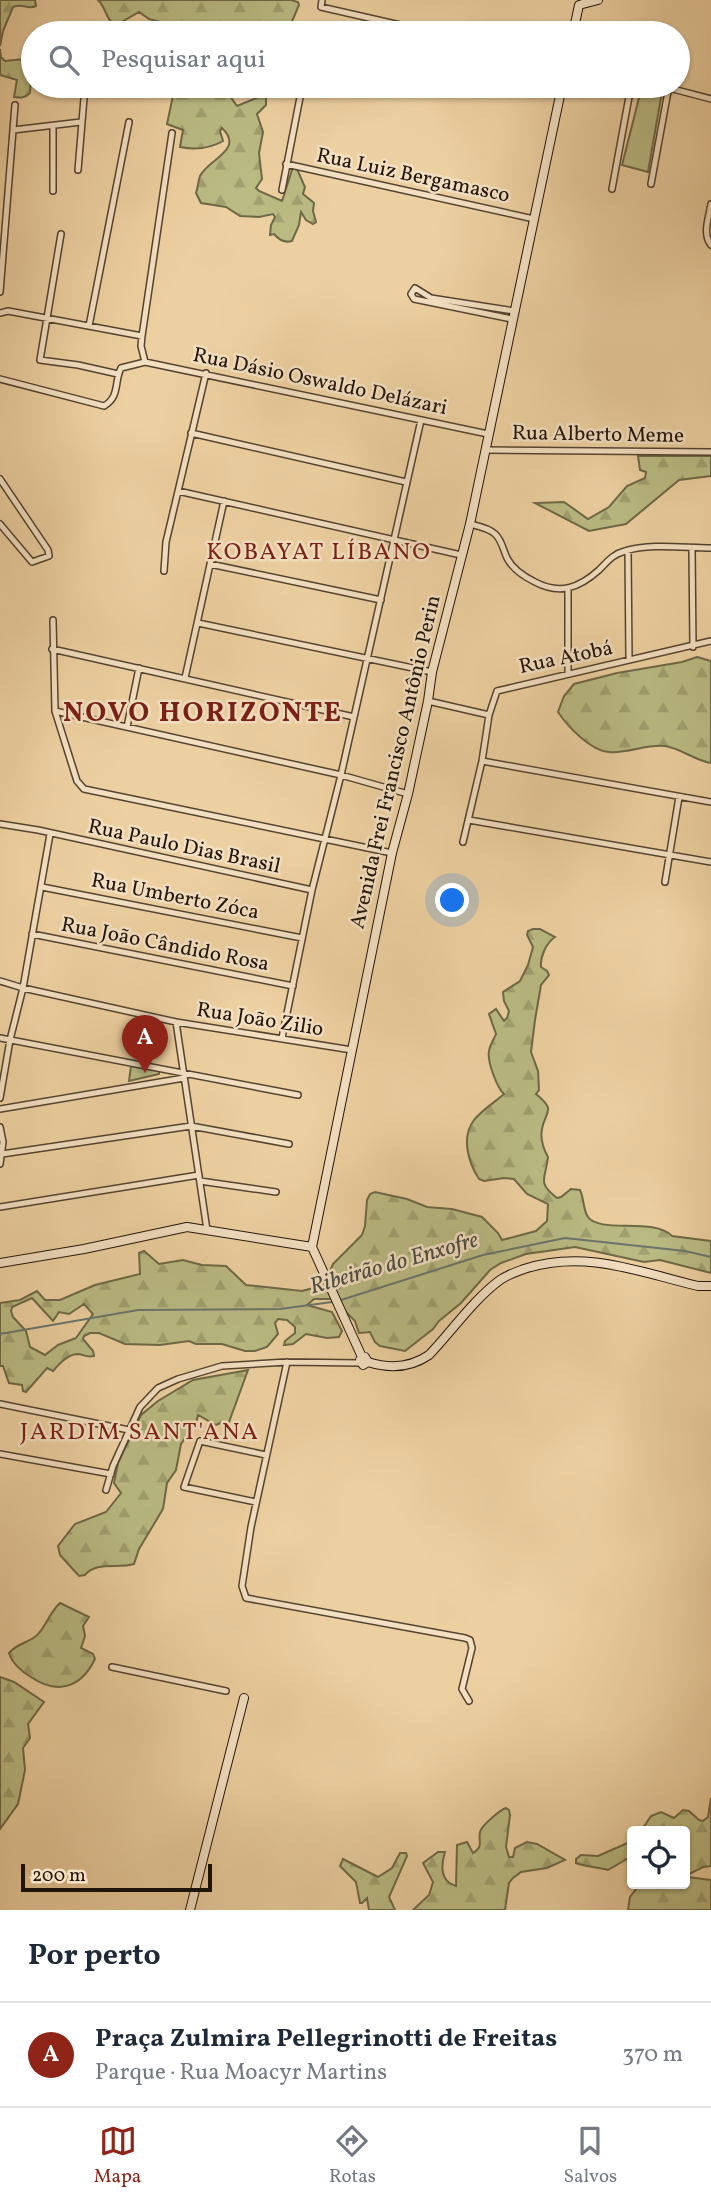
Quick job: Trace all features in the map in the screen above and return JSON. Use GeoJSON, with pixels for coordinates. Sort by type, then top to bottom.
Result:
{"type":"FeatureCollection","features":[{"type":"Feature","properties":{"kind":"street"},"geometry":{"type":"LineString","coordinates":[[576,21],[580,3],[598,0]]}},
{"type":"Feature","properties":{"kind":"street"},"geometry":{"type":"LineString","coordinates":[[322,4],[388,21]]}},
{"type":"Feature","properties":{"kind":"street"},"geometry":{"type":"LineString","coordinates":[[690,93],[711,99]]}},
{"type":"Feature","properties":{"kind":"street"},"geometry":{"type":"LineString","coordinates":[[78,170],[84,98]]}},
{"type":"Feature","properties":{"kind":"street"},"geometry":{"type":"LineString","coordinates":[[282,190],[300,98]]}},
{"type":"Feature","properties":{"kind":"street","name":"Avenida Frei Francisco Antônio Perin"},"geometry":{"type":"LineString","coordinates":[[312,1247],[392,853],[408,794],[432,672],[470,524],[559,98]]}},
{"type":"Feature","properties":{"kind":"street"},"geometry":{"type":"LineString","coordinates":[[612,189],[629,98]]}},
{"type":"Feature","properties":{"kind":"street"},"geometry":{"type":"LineString","coordinates":[[651,184],[667,98]]}},
{"type":"Feature","properties":{"kind":"street"},"geometry":{"type":"LineString","coordinates":[[0,292],[15,105]]}},
{"type":"Feature","properties":{"kind":"street"},"geometry":{"type":"LineString","coordinates":[[13,130],[81,122]]}},
{"type":"Feature","properties":{"kind":"street"},"geometry":{"type":"LineString","coordinates":[[89,326],[129,122]]}},
{"type":"Feature","properties":{"kind":"street"},"geometry":{"type":"LineString","coordinates":[[53,126],[53,191]]}},
{"type":"Feature","properties":{"kind":"street"},"geometry":{"type":"LineString","coordinates":[[0,379],[104,406],[111,402],[118,390],[118,374],[121,368],[145,362],[141,346],[142,336],[173,133]]}},
{"type":"Feature","properties":{"kind":"street","name":"Rua Luiz Bergamasco"},"geometry":{"type":"LineString","coordinates":[[286,164],[534,219]]}},
{"type":"Feature","properties":{"kind":"street"},"geometry":{"type":"LineString","coordinates":[[711,204],[706,234],[711,245]]}},
{"type":"Feature","properties":{"kind":"street"},"geometry":{"type":"LineString","coordinates":[[61,234],[40,360],[118,374]]}},
{"type":"Feature","properties":{"kind":"street"},"geometry":{"type":"LineString","coordinates":[[415,288],[418,288],[431,298],[513,315],[435,304],[414,299],[411,295],[415,288]]}},
{"type":"Feature","properties":{"kind":"street"},"geometry":{"type":"LineString","coordinates":[[0,313],[8,311],[142,336]]}},
{"type":"Feature","properties":{"kind":"street","name":"Rua Dásio Oswaldo Delázari"},"geometry":{"type":"LineString","coordinates":[[145,362],[488,434]]}},
{"type":"Feature","properties":{"kind":"street"},"geometry":{"type":"LineString","coordinates":[[164,571],[166,542],[206,373]]}},
{"type":"Feature","properties":{"kind":"street"},"geometry":{"type":"LineString","coordinates":[[282,1038],[312,890],[341,775],[421,420]]}},
{"type":"Feature","properties":{"kind":"street"},"geometry":{"type":"LineString","coordinates":[[191,433],[406,482]]}},
{"type":"Feature","properties":{"kind":"street","name":"Rua Alberto Meme"},"geometry":{"type":"LineString","coordinates":[[485,450],[711,452]]}},
{"type":"Feature","properties":{"kind":"street"},"geometry":{"type":"LineString","coordinates":[[0,479],[48,550],[49,556],[32,562],[0,524]]}},
{"type":"Feature","properties":{"kind":"street"},"geometry":{"type":"LineString","coordinates":[[178,491],[461,555]]}},
{"type":"Feature","properties":{"kind":"street"},"geometry":{"type":"LineString","coordinates":[[185,678],[224,501]]}},
{"type":"Feature","properties":{"kind":"street"},"geometry":{"type":"LineString","coordinates":[[470,524],[492,531],[513,566],[536,583],[568,589],[583,582],[611,557],[628,550],[711,548]]}},
{"type":"Feature","properties":{"kind":"street"},"geometry":{"type":"LineString","coordinates":[[692,548],[693,647]]}},
{"type":"Feature","properties":{"kind":"street"},"geometry":{"type":"LineString","coordinates":[[628,550],[629,660]]}},
{"type":"Feature","properties":{"kind":"street"},"geometry":{"type":"LineString","coordinates":[[210,564],[380,600]]}},
{"type":"Feature","properties":{"kind":"street"},"geometry":{"type":"LineString","coordinates":[[568,589],[568,674]]}},
{"type":"Feature","properties":{"kind":"street"},"geometry":{"type":"LineString","coordinates":[[53,620],[55,711],[77,781],[84,789],[392,853]]}},
{"type":"Feature","properties":{"kind":"street"},"geometry":{"type":"LineString","coordinates":[[198,623],[432,672]]}},
{"type":"Feature","properties":{"kind":"street","name":"Rua Atobá"},"geometry":{"type":"LineString","coordinates":[[463,842],[482,761],[489,715],[495,695],[501,688],[711,642]]}},
{"type":"Feature","properties":{"kind":"street"},"geometry":{"type":"LineString","coordinates":[[52,649],[354,717]]}},
{"type":"Feature","properties":{"kind":"street"},"geometry":{"type":"LineString","coordinates":[[127,727],[139,668]]}},
{"type":"Feature","properties":{"kind":"street"},"geometry":{"type":"LineString","coordinates":[[428,701],[489,715]]}},
{"type":"Feature","properties":{"kind":"street"},"geometry":{"type":"LineString","coordinates":[[55,711],[341,775],[408,794]]}},
{"type":"Feature","properties":{"kind":"street"},"geometry":{"type":"LineString","coordinates":[[482,761],[711,802]]}},
{"type":"Feature","properties":{"kind":"street"},"geometry":{"type":"LineString","coordinates":[[665,881],[679,797]]}},
{"type":"Feature","properties":{"kind":"street"},"geometry":{"type":"LineString","coordinates":[[469,820],[711,862]]}},
{"type":"Feature","properties":{"kind":"street","name":"Rua Paulo Dias Brasil"},"geometry":{"type":"LineString","coordinates":[[0,824],[312,890]]}},
{"type":"Feature","properties":{"kind":"street"},"geometry":{"type":"LineString","coordinates":[[0,1098],[23,988],[50,834]]}},
{"type":"Feature","properties":{"kind":"street","name":"Rua Umberto Zóca"},"geometry":{"type":"LineString","coordinates":[[42,887],[302,938]]}},
{"type":"Feature","properties":{"kind":"street","name":"Rua João Cândido Rosa"},"geometry":{"type":"LineString","coordinates":[[32,934],[293,986]]}},
{"type":"Feature","properties":{"kind":"street","name":"Rua João Zilio"},"geometry":{"type":"LineString","coordinates":[[0,981],[176,1022],[352,1050]]}},
{"type":"Feature","properties":{"kind":"street"},"geometry":{"type":"LineString","coordinates":[[176,1022],[207,1231]]}},
{"type":"Feature","properties":{"kind":"street"},"geometry":{"type":"LineString","coordinates":[[0,1038],[298,1095]]}},
{"type":"Feature","properties":{"kind":"street"},"geometry":{"type":"LineString","coordinates":[[0,1110],[184,1075]]}},
{"type":"Feature","properties":{"kind":"street"},"geometry":{"type":"LineString","coordinates":[[0,1126],[0,1164]]}},
{"type":"Feature","properties":{"kind":"street"},"geometry":{"type":"LineString","coordinates":[[2,1154],[191,1126],[289,1144]]}},
{"type":"Feature","properties":{"kind":"street"},"geometry":{"type":"LineString","coordinates":[[0,1207],[199,1178],[276,1192]]}},
{"type":"Feature","properties":{"kind":"street"},"geometry":{"type":"LineString","coordinates":[[0,1263],[187,1227],[312,1247],[363,1361]]}},
{"type":"Feature","properties":{"kind":"street"},"geometry":{"type":"LineString","coordinates":[[106,1490],[140,1407],[158,1388],[178,1379],[222,1366],[363,1361],[387,1368],[419,1362],[429,1355],[488,1290],[502,1279],[538,1265],[572,1260],[607,1263],[698,1286],[711,1286]]}},
{"type":"Feature","properties":{"kind":"street"},"geometry":{"type":"LineString","coordinates":[[286,1362],[256,1502],[242,1586],[246,1598],[470,1640],[472,1648],[462,1689],[469,1701]]}},
{"type":"Feature","properties":{"kind":"street"},"geometry":{"type":"LineString","coordinates":[[0,1404],[129,1430]]}},
{"type":"Feature","properties":{"kind":"street"},"geometry":{"type":"LineString","coordinates":[[256,1502],[184,1487],[200,1441],[266,1455]]}},
{"type":"Feature","properties":{"kind":"street"},"geometry":{"type":"LineString","coordinates":[[0,1454],[111,1474]]}},
{"type":"Feature","properties":{"kind":"street"},"geometry":{"type":"LineString","coordinates":[[112,1667],[226,1690]]}},
{"type":"Feature","properties":{"kind":"street"},"geometry":{"type":"LineString","coordinates":[[190,1910],[244,1698]]}},
{"type":"Feature","properties":{"kind":"green space"},"geometry":{"type":"Polygon","coordinates":[[[0,0],[35,0],[36,6],[13,7],[0,46],[0,0]]]}},
{"type":"Feature","properties":{"kind":"green space"},"geometry":{"type":"Polygon","coordinates":[[[98,0],[291,0],[299,5],[292,21],[156,21],[139,12],[123,21],[111,21],[98,0]]]}},
{"type":"Feature","properties":{"kind":"green space"},"geometry":{"type":"Polygon","coordinates":[[[0,49],[1,57],[5,61],[21,59],[21,97],[14,97],[17,80],[0,75],[0,49]]]}},
{"type":"Feature","properties":{"kind":"green space"},"geometry":{"type":"Polygon","coordinates":[[[172,98],[231,98],[237,106],[256,98],[266,98],[266,105],[257,114],[263,132],[259,153],[262,179],[256,188],[282,201],[293,167],[297,169],[305,187],[303,194],[314,203],[316,222],[313,224],[306,220],[301,212],[292,241],[285,241],[274,234],[270,235],[275,217],[273,214],[259,217],[240,216],[226,207],[201,203],[196,193],[200,176],[223,154],[229,142],[228,136],[222,128],[220,131],[223,141],[218,144],[202,148],[180,147],[183,130],[167,124],[172,98]]]}},
{"type":"Feature","properties":{"kind":"green space"},"geometry":{"type":"Polygon","coordinates":[[[639,98],[661,98],[648,172],[622,165],[639,98]]]}},
{"type":"Feature","properties":{"kind":"green space"},"geometry":{"type":"Polygon","coordinates":[[[638,456],[711,456],[711,476],[679,480],[626,524],[589,531],[535,503],[564,502],[588,519],[609,507],[627,486],[645,478],[646,472],[640,470],[638,456]]]}},
{"type":"Feature","properties":{"kind":"green space"},"geometry":{"type":"Polygon","coordinates":[[[697,657],[711,661],[711,763],[665,746],[623,752],[602,751],[580,737],[558,712],[564,696],[574,684],[697,657]]]}},
{"type":"Feature","properties":{"kind":"green space"},"geometry":{"type":"Polygon","coordinates":[[[540,929],[555,937],[546,946],[542,959],[541,967],[549,975],[541,985],[531,1052],[538,1071],[539,1090],[536,1094],[548,1108],[542,1133],[548,1157],[544,1179],[546,1188],[557,1198],[571,1189],[580,1190],[586,1214],[594,1222],[653,1227],[672,1236],[711,1241],[711,1273],[660,1260],[644,1262],[575,1247],[526,1254],[490,1270],[461,1303],[405,1351],[380,1346],[370,1332],[359,1333],[355,1321],[333,1299],[314,1299],[307,1305],[332,1312],[342,1331],[339,1337],[306,1334],[293,1344],[284,1345],[295,1333],[295,1327],[287,1320],[278,1319],[275,1323],[278,1334],[267,1347],[255,1351],[189,1341],[160,1345],[125,1344],[99,1333],[90,1333],[83,1339],[94,1356],[73,1355],[53,1371],[47,1368],[26,1392],[23,1391],[22,1385],[9,1383],[3,1366],[0,1366],[0,1303],[20,1300],[37,1291],[45,1300],[60,1300],[95,1285],[140,1274],[139,1253],[144,1251],[159,1264],[183,1260],[202,1265],[226,1266],[246,1285],[302,1291],[325,1282],[333,1264],[362,1235],[367,1200],[370,1194],[375,1192],[407,1199],[427,1207],[452,1209],[482,1217],[502,1240],[536,1231],[547,1221],[548,1204],[527,1194],[514,1179],[479,1179],[467,1150],[468,1134],[474,1120],[504,1094],[490,1061],[490,1049],[496,1034],[489,1014],[496,1009],[504,1021],[507,1018],[509,1011],[503,992],[520,981],[528,965],[533,947],[527,935],[528,931],[540,929]],[[32,1298],[12,1307],[13,1317],[26,1331],[30,1347],[45,1355],[58,1345],[76,1338],[93,1314],[84,1304],[69,1314],[59,1312],[53,1321],[32,1298]]]}},
{"type":"Feature","properties":{"kind":"green space"},"geometry":{"type":"Polygon","coordinates":[[[131,1066],[159,1071],[159,1074],[129,1081],[131,1066]]]}},
{"type":"Feature","properties":{"kind":"green space"},"geometry":{"type":"Polygon","coordinates":[[[248,1370],[229,1422],[216,1425],[198,1415],[196,1423],[181,1444],[176,1470],[167,1483],[163,1509],[139,1549],[134,1564],[95,1568],[79,1576],[60,1555],[58,1546],[75,1524],[106,1512],[121,1493],[114,1483],[118,1463],[141,1415],[158,1401],[193,1380],[248,1370]]]}},
{"type":"Feature","properties":{"kind":"green space"},"geometry":{"type":"Polygon","coordinates":[[[60,1603],[89,1617],[83,1626],[85,1636],[81,1648],[93,1654],[95,1659],[83,1677],[68,1686],[59,1687],[41,1683],[28,1675],[15,1664],[9,1653],[36,1636],[60,1603]]]}},
{"type":"Feature","properties":{"kind":"green space"},"geometry":{"type":"Polygon","coordinates":[[[0,1677],[14,1682],[44,1702],[28,1724],[30,1738],[23,1748],[25,1770],[18,1804],[0,1829],[0,1677]]]}},
{"type":"Feature","properties":{"kind":"green space"},"geometry":{"type":"Polygon","coordinates":[[[711,1798],[711,1866],[690,1874],[690,1826],[644,1826],[651,1816],[661,1812],[674,1818],[683,1810],[689,1811],[699,1820],[703,1821],[708,1817],[711,1798]]]}},
{"type":"Feature","properties":{"kind":"green space"},"geometry":{"type":"Polygon","coordinates":[[[506,1808],[510,1815],[506,1847],[509,1857],[513,1857],[515,1848],[527,1842],[537,1844],[565,1860],[547,1868],[521,1872],[513,1878],[509,1883],[505,1910],[413,1910],[429,1895],[433,1882],[423,1863],[438,1852],[445,1852],[444,1876],[456,1886],[457,1845],[467,1842],[473,1853],[476,1851],[480,1846],[481,1829],[506,1808]]]}},
{"type":"Feature","properties":{"kind":"green space"},"geometry":{"type":"Polygon","coordinates":[[[627,1843],[627,1859],[608,1870],[576,1863],[576,1859],[581,1855],[598,1856],[627,1843]]]}},
{"type":"Feature","properties":{"kind":"green space"},"geometry":{"type":"Polygon","coordinates":[[[400,1853],[406,1853],[407,1856],[389,1897],[395,1910],[369,1910],[367,1898],[360,1903],[356,1882],[340,1866],[343,1859],[378,1877],[392,1868],[400,1853]]]}},
{"type":"Feature","properties":{"kind":"green space"},"geometry":{"type":"Polygon","coordinates":[[[690,1877],[711,1880],[711,1910],[628,1910],[630,1897],[636,1889],[690,1889],[690,1877]]]}},
{"type":"Feature","properties":{"kind":"waterway","name":"Ribeirão do Enxofre"},"geometry":{"type":"LineString","coordinates":[[341,1300],[483,1255],[565,1238],[685,1251],[711,1257]]}},
{"type":"Feature","properties":{"kind":"waterway","name":"Ribeirão do Enxofre"},"geometry":{"type":"LineString","coordinates":[[0,1334],[138,1310],[280,1309],[332,1302]]}},
{"type":"Feature","properties":{"kind":"place","name":"Praça Zulmira Pellegrinotti de Freitas"},"geometry":{"type":"Point","coordinates":[145,1073]}},
{"type":"Feature","properties":{"kind":"district","name":"KOBAYAT LÍBANO"},"geometry":{"type":"Point","coordinates":[319,553]}},
{"type":"Feature","properties":{"kind":"district","name":"NOVO HORIZONTE"},"geometry":{"type":"Point","coordinates":[203,713]}},
{"type":"Feature","properties":{"kind":"district","name":"JARDIM SANT'ANA"},"geometry":{"type":"Point","coordinates":[140,1433]}}]}
